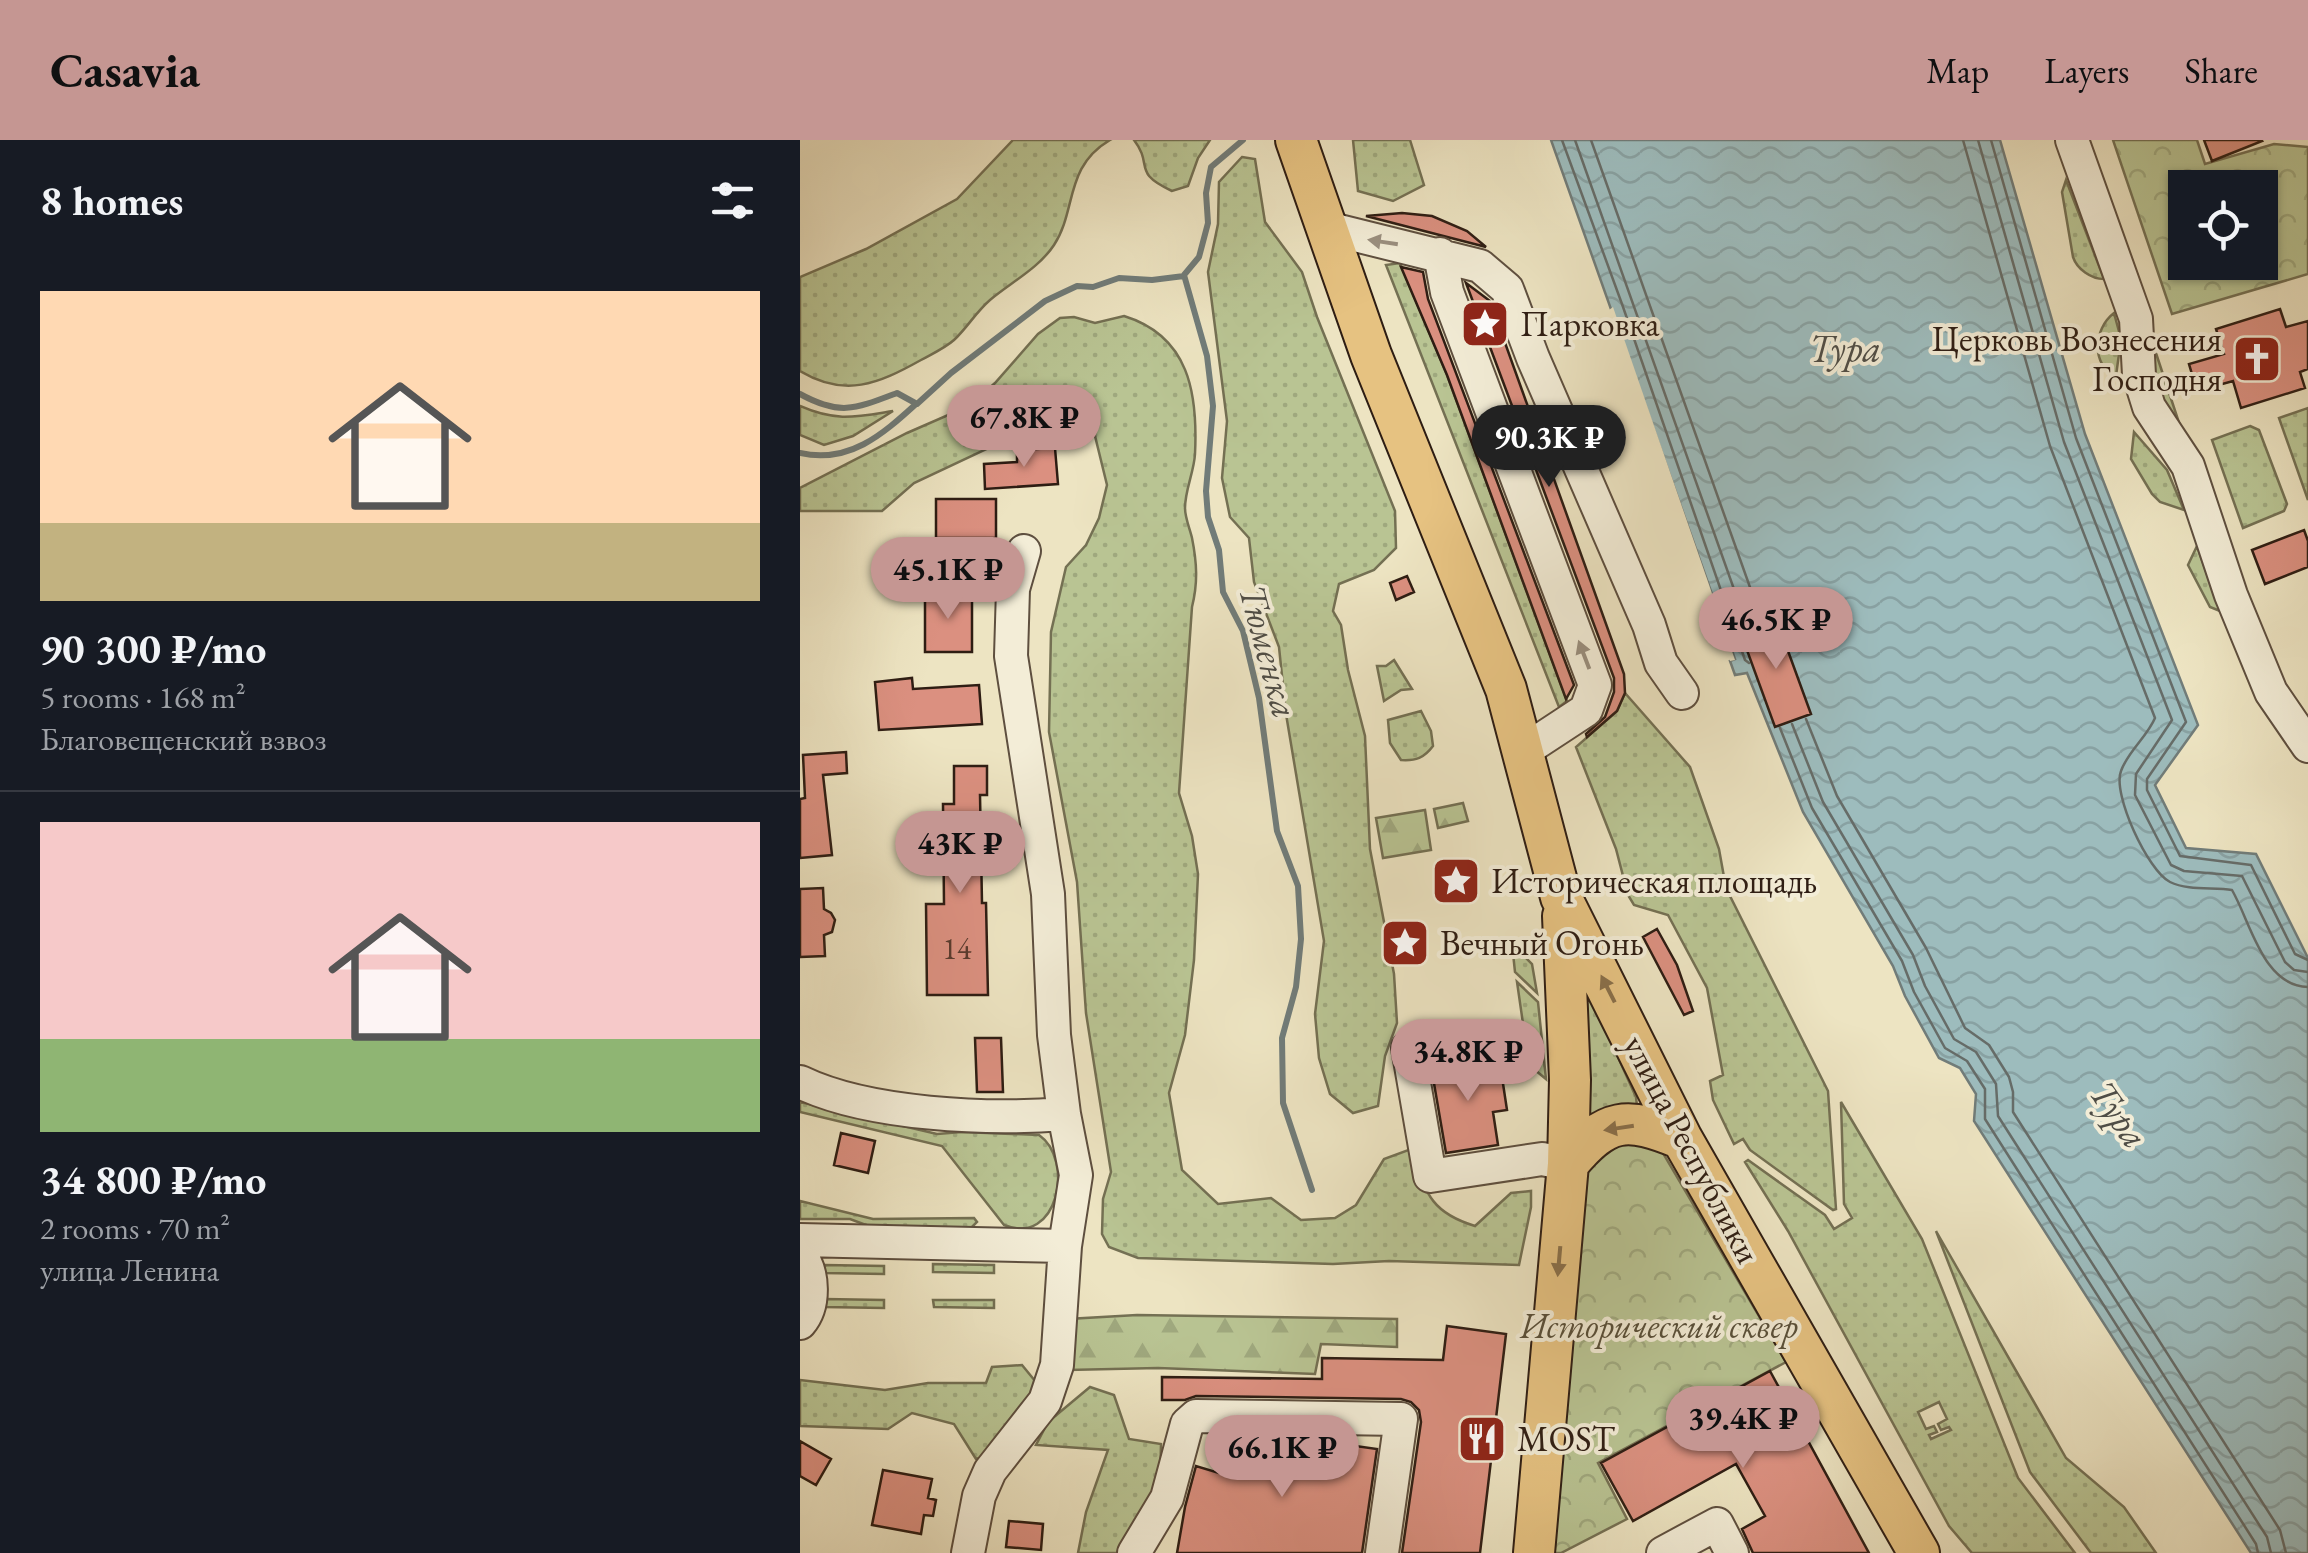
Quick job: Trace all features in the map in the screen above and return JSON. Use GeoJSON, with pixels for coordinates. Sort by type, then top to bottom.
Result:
{"type":"FeatureCollection","features":[{"type":"Feature","properties":{"kind":"main road"},"geometry":{"type":"LineString","coordinates":[[1296,140],[1371,355],[1506,688],[1562,897],[1570,1080],[1568,1164],[1534,1553]]}},
{"type":"Feature","properties":{"kind":"main road","name":"улица Республики"},"geometry":{"type":"LineString","coordinates":[[1562,897],[1682,1139],[1919,1553]]}},
{"type":"Feature","properties":{"kind":"main road"},"geometry":{"type":"LineString","coordinates":[[1568,1164],[1596,1132],[1618,1125],[1649,1128],[1682,1139]]}},
{"type":"Feature","properties":{"kind":"street"},"geometry":{"type":"LineString","coordinates":[[2072,140],[2136,318],[2139,374],[2149,407],[2188,466],[2232,595],[2271,692],[2308,746]]}},
{"type":"Feature","properties":{"kind":"street"},"geometry":{"type":"LineString","coordinates":[[1328,228],[1480,266],[1508,288],[1533,358],[1662,663],[1682,694]]}},
{"type":"Feature","properties":{"kind":"street"},"geometry":{"type":"LineString","coordinates":[[1440,254],[1447,292],[1595,685],[1586,710],[1524,750]]}},
{"type":"Feature","properties":{"kind":"street"},"geometry":{"type":"LineString","coordinates":[[968,1553],[979,1496],[990,1471],[1045,1401],[1058,1365],[1065,1246],[1076,1175],[1054,1035],[1048,894],[1011,656],[1014,589],[1024,551]]}},
{"type":"Feature","properties":{"kind":"street"},"geometry":{"type":"LineString","coordinates":[[1408,1048],[1430,1176],[1542,1159],[1568,1164]]}},
{"type":"Feature","properties":{"kind":"street"},"geometry":{"type":"LineString","coordinates":[[800,1082],[879,1105],[1006,1119],[1064,1114]]}},
{"type":"Feature","properties":{"kind":"street"},"geometry":{"type":"LineString","coordinates":[[800,1240],[1065,1246]]}},
{"type":"Feature","properties":{"kind":"street"},"geometry":{"type":"LineString","coordinates":[[800,1255],[811,1285],[806,1316],[800,1323]]}},
{"type":"Feature","properties":{"kind":"street"},"geometry":{"type":"LineString","coordinates":[[1134,1553],[1167,1498],[1188,1424],[1196,1416],[1402,1419],[1382,1553]]}},
{"type":"Feature","properties":{"kind":"street"},"geometry":{"type":"LineString","coordinates":[[1663,1553],[1717,1524],[1732,1553]]}},
{"type":"Feature","properties":{"kind":"green space"},"geometry":{"type":"Polygon","coordinates":[[[1013,140],[1110,140],[1085,163],[1061,232],[1048,253],[990,300],[950,343],[890,376],[847,386],[800,371],[800,277],[866,249],[957,199],[1013,140]]]}},
{"type":"Feature","properties":{"kind":"green space"},"geometry":{"type":"Polygon","coordinates":[[[1134,140],[1210,140],[1198,158],[1188,186],[1172,191],[1147,173],[1134,140]]]}},
{"type":"Feature","properties":{"kind":"green space"},"geometry":{"type":"Polygon","coordinates":[[[1353,140],[1410,140],[1424,185],[1393,201],[1358,191],[1353,140]]]}},
{"type":"Feature","properties":{"kind":"green space"},"geometry":{"type":"Polygon","coordinates":[[[2113,140],[2197,140],[2205,164],[2274,144],[2308,147],[2308,274],[2172,314],[2113,140]]]}},
{"type":"Feature","properties":{"kind":"green space"},"geometry":{"type":"Polygon","coordinates":[[[1242,157],[1255,159],[1265,222],[1302,272],[1395,511],[1396,548],[1374,570],[1339,584],[1333,611],[1341,625],[1365,736],[1370,849],[1394,974],[1397,1023],[1385,1056],[1378,1106],[1353,1113],[1330,1094],[1319,1058],[1315,1014],[1324,941],[1286,714],[1279,647],[1254,582],[1249,538],[1230,517],[1222,478],[1227,421],[1208,272],[1218,224],[1219,182],[1242,157]]]}},
{"type":"Feature","properties":{"kind":"green space"},"geometry":{"type":"Polygon","coordinates":[[[2066,180],[2104,279],[2085,273],[2073,257],[2062,192],[2066,180]]]}},
{"type":"Feature","properties":{"kind":"green space"},"geometry":{"type":"Polygon","coordinates":[[[1400,263],[1447,375],[1567,701],[1559,707],[1386,265],[1400,263]]]}},
{"type":"Feature","properties":{"kind":"green space"},"geometry":{"type":"Polygon","coordinates":[[[2114,313],[2121,339],[2116,376],[2102,364],[2098,347],[2102,328],[2114,313]]]}},
{"type":"Feature","properties":{"kind":"green space"},"geometry":{"type":"Polygon","coordinates":[[[1124,316],[1146,325],[1176,352],[1191,389],[1194,410],[1195,454],[1185,508],[1194,547],[1196,581],[1179,793],[1198,874],[1185,1035],[1169,1093],[1182,1170],[1218,1204],[1271,1198],[1301,1220],[1335,1218],[1356,1205],[1384,1159],[1411,1149],[1438,1207],[1475,1226],[1511,1193],[1531,1191],[1519,1265],[1138,1258],[1109,1247],[1102,1234],[1103,1199],[1111,1172],[1086,1013],[1077,882],[1049,732],[1051,632],[1066,567],[1086,545],[1099,518],[1107,485],[1095,436],[1084,426],[1063,421],[1027,430],[914,483],[882,511],[800,511],[800,488],[969,406],[1038,334],[1060,318],[1095,323],[1124,316]]]}},
{"type":"Feature","properties":{"kind":"green space"},"geometry":{"type":"Polygon","coordinates":[[[2150,335],[2188,450],[2157,406],[2150,335]]]}},
{"type":"Feature","properties":{"kind":"green space"},"geometry":{"type":"Polygon","coordinates":[[[800,406],[835,416],[893,411],[853,436],[824,445],[800,435],[800,406]]]}},
{"type":"Feature","properties":{"kind":"green space"},"geometry":{"type":"Polygon","coordinates":[[[2308,408],[2308,500],[2279,418],[2308,408]]]}},
{"type":"Feature","properties":{"kind":"green space"},"geometry":{"type":"Polygon","coordinates":[[[2250,426],[2259,430],[2287,504],[2284,511],[2243,528],[2212,440],[2250,426]]]}},
{"type":"Feature","properties":{"kind":"green space"},"geometry":{"type":"Polygon","coordinates":[[[2134,432],[2167,470],[2184,510],[2160,502],[2152,494],[2131,459],[2134,432]]]}},
{"type":"Feature","properties":{"kind":"green space"},"geometry":{"type":"Polygon","coordinates":[[[2197,546],[2220,611],[2210,607],[2188,565],[2197,546]]]}},
{"type":"Feature","properties":{"kind":"green space"},"geometry":{"type":"Polygon","coordinates":[[[1394,660],[1412,689],[1401,690],[1384,701],[1377,666],[1394,660]]]}},
{"type":"Feature","properties":{"kind":"green space"},"geometry":{"type":"Polygon","coordinates":[[[1625,693],[1690,767],[1719,849],[1726,888],[1828,1091],[1836,1209],[1750,1150],[1743,1139],[1734,1144],[1713,1100],[1710,1081],[1723,1075],[1707,988],[1668,915],[1634,905],[1628,895],[1616,849],[1576,747],[1617,711],[1625,693]]]}},
{"type":"Feature","properties":{"kind":"green space"},"geometry":{"type":"Polygon","coordinates":[[[1421,711],[1433,746],[1419,758],[1401,760],[1390,743],[1388,720],[1421,711]]]}},
{"type":"Feature","properties":{"kind":"green space"},"geometry":{"type":"Polygon","coordinates":[[[1463,803],[1468,821],[1438,828],[1434,809],[1463,803]]]}},
{"type":"Feature","properties":{"kind":"green space"},"geometry":{"type":"Polygon","coordinates":[[[1425,810],[1431,850],[1383,858],[1376,818],[1425,810]]]}},
{"type":"Feature","properties":{"kind":"green space"},"geometry":{"type":"Polygon","coordinates":[[[1512,944],[1532,964],[1537,993],[1515,972],[1512,944]]]}},
{"type":"Feature","properties":{"kind":"green space"},"geometry":{"type":"Polygon","coordinates":[[[1517,982],[1538,1002],[1546,1079],[1529,1065],[1517,982]]]}},
{"type":"Feature","properties":{"kind":"green space"},"geometry":{"type":"Polygon","coordinates":[[[1589,993],[1637,1106],[1587,1116],[1585,994],[1589,993]]]}},
{"type":"Feature","properties":{"kind":"green space"},"geometry":{"type":"Polygon","coordinates":[[[800,1102],[937,1134],[1039,1135],[1050,1147],[1056,1163],[1055,1198],[1037,1224],[1022,1228],[1004,1225],[942,1146],[800,1112],[800,1102]]]}},
{"type":"Feature","properties":{"kind":"green space"},"geometry":{"type":"Polygon","coordinates":[[[1841,1102],[1922,1239],[2018,1478],[2075,1553],[1972,1553],[1949,1526],[1788,1231],[1745,1162],[1748,1160],[1825,1215],[1834,1229],[1852,1218],[1844,1204],[1841,1102]],[[1939,1402],[1918,1412],[1926,1429],[1934,1426],[1937,1432],[1929,1435],[1931,1439],[1951,1430],[1941,1430],[1938,1424],[1947,1419],[1939,1402]]]}},
{"type":"Feature","properties":{"kind":"green space","name":"Исторический сквер"},"geometry":{"type":"Polygon","coordinates":[[[1611,1139],[1652,1144],[1663,1153],[1786,1362],[1598,1463],[1627,1519],[1561,1553],[1549,1553],[1581,1169],[1611,1139]]]}},
{"type":"Feature","properties":{"kind":"green space"},"geometry":{"type":"Polygon","coordinates":[[[800,1201],[873,1219],[974,1218],[977,1222],[972,1227],[874,1228],[850,1219],[800,1219],[800,1201]]]}},
{"type":"Feature","properties":{"kind":"green space"},"geometry":{"type":"Polygon","coordinates":[[[1936,1231],[2066,1458],[2124,1507],[2156,1553],[2091,1553],[2030,1472],[1936,1231]]]}},
{"type":"Feature","properties":{"kind":"green space"},"geometry":{"type":"Polygon","coordinates":[[[933,1264],[994,1265],[994,1273],[933,1272],[933,1264]]]}},
{"type":"Feature","properties":{"kind":"green space"},"geometry":{"type":"Polygon","coordinates":[[[824,1265],[884,1266],[884,1274],[824,1273],[824,1265]]]}},
{"type":"Feature","properties":{"kind":"green space"},"geometry":{"type":"Polygon","coordinates":[[[824,1299],[884,1300],[884,1308],[824,1307],[824,1299]]]}},
{"type":"Feature","properties":{"kind":"green space"},"geometry":{"type":"Polygon","coordinates":[[[933,1300],[994,1300],[994,1308],[934,1307],[933,1300]]]}},
{"type":"Feature","properties":{"kind":"green space"},"geometry":{"type":"Polygon","coordinates":[[[1137,1315],[1397,1319],[1397,1347],[1321,1344],[1315,1374],[1158,1368],[1068,1370],[1068,1319],[1137,1315]]]}},
{"type":"Feature","properties":{"kind":"green space"},"geometry":{"type":"Polygon","coordinates":[[[1022,1365],[1040,1387],[989,1455],[976,1459],[954,1424],[912,1413],[888,1429],[800,1426],[800,1380],[885,1390],[928,1383],[986,1383],[992,1367],[1022,1365]]]}},
{"type":"Feature","properties":{"kind":"green space"},"geometry":{"type":"Polygon","coordinates":[[[1090,1387],[1114,1395],[1129,1439],[1161,1444],[1160,1482],[1120,1553],[1078,1553],[1086,1512],[1108,1450],[1036,1445],[1048,1422],[1090,1387]]]}},
{"type":"Feature","properties":{"kind":"water","name":"Тура"},"geometry":{"type":"Polygon","coordinates":[[[1551,140],[2000,140],[2085,434],[2198,725],[2155,785],[2186,848],[2256,854],[2308,958],[2308,1553],[2251,1553],[1974,1121],[1976,1094],[1960,1068],[1939,1058],[1893,966],[1803,812],[1747,673],[1735,675],[1730,661],[1735,659],[1551,140]]]}},
{"type":"Feature","properties":{"kind":"pier"},"geometry":{"type":"Polygon","coordinates":[[[1613,307],[1735,660],[1730,661],[1609,310],[1613,307]]]}},
{"type":"Feature","properties":{"kind":"building"},"geometry":{"type":"Polygon","coordinates":[[[2204,140],[2261,140],[2262,141],[2212,161],[2204,140]]]}},
{"type":"Feature","properties":{"kind":"building"},"geometry":{"type":"Polygon","coordinates":[[[1366,216],[1432,216],[1467,231],[1486,247],[1366,216]]]}},
{"type":"Feature","properties":{"kind":"building"},"geometry":{"type":"Polygon","coordinates":[[[1401,267],[1423,272],[1428,299],[1574,685],[1566,699],[1447,375],[1401,267]]]}},
{"type":"Feature","properties":{"kind":"building"},"geometry":{"type":"Polygon","coordinates":[[[1466,283],[1490,301],[1624,674],[1625,693],[1617,711],[1587,737],[1605,717],[1614,692],[1614,678],[1466,283]]]}},
{"type":"Feature","properties":{"kind":"building","name":"Церковь Вознесения Господня"},"geometry":{"type":"Polygon","coordinates":[[[2280,309],[2286,327],[2308,321],[2308,369],[2300,372],[2305,388],[2241,408],[2233,381],[2197,391],[2189,364],[2224,354],[2216,329],[2280,309]]]}},
{"type":"Feature","properties":{"kind":"building"},"geometry":{"type":"Polygon","coordinates":[[[1055,448],[1058,484],[985,489],[984,464],[1017,462],[1017,450],[1055,448]]]}},
{"type":"Feature","properties":{"kind":"building"},"geometry":{"type":"Polygon","coordinates":[[[936,499],[996,499],[996,538],[936,538],[936,499]]]}},
{"type":"Feature","properties":{"kind":"building"},"geometry":{"type":"Polygon","coordinates":[[[2304,530],[2308,567],[2265,584],[2252,550],[2304,530]]]}},
{"type":"Feature","properties":{"kind":"building"},"geometry":{"type":"Polygon","coordinates":[[[1407,576],[1414,592],[1396,600],[1390,583],[1407,576]]]}},
{"type":"Feature","properties":{"kind":"building"},"geometry":{"type":"Polygon","coordinates":[[[925,592],[972,592],[972,652],[925,652],[925,592]]]}},
{"type":"Feature","properties":{"kind":"building"},"geometry":{"type":"Polygon","coordinates":[[[1776,618],[1811,714],[1775,727],[1740,631],[1776,618]]]}},
{"type":"Feature","properties":{"kind":"building"},"geometry":{"type":"Polygon","coordinates":[[[912,678],[913,689],[979,685],[982,724],[879,730],[875,682],[912,678]]]}},
{"type":"Feature","properties":{"kind":"building"},"geometry":{"type":"Polygon","coordinates":[[[846,752],[847,773],[823,775],[832,855],[800,858],[800,799],[805,798],[803,755],[846,752]]]}},
{"type":"Feature","properties":{"kind":"building"},"geometry":{"type":"Polygon","coordinates":[[[954,766],[987,766],[987,795],[980,795],[988,995],[927,995],[926,904],[944,904],[943,804],[954,804],[954,766]]]}},
{"type":"Feature","properties":{"kind":"building"},"geometry":{"type":"Polygon","coordinates":[[[823,888],[824,909],[835,920],[832,932],[824,935],[825,956],[800,957],[800,889],[823,888]]]}},
{"type":"Feature","properties":{"kind":"building"},"geometry":{"type":"Polygon","coordinates":[[[1657,929],[1677,965],[1693,1011],[1684,1015],[1643,937],[1657,929]]]}},
{"type":"Feature","properties":{"kind":"building"},"geometry":{"type":"Polygon","coordinates":[[[975,1038],[1001,1038],[1003,1092],[977,1092],[975,1038]]]}},
{"type":"Feature","properties":{"kind":"building"},"geometry":{"type":"Polygon","coordinates":[[[1484,1058],[1488,1079],[1502,1077],[1507,1110],[1493,1112],[1498,1145],[1446,1153],[1431,1066],[1484,1058]]]}},
{"type":"Feature","properties":{"kind":"building"},"geometry":{"type":"Polygon","coordinates":[[[841,1133],[875,1141],[868,1173],[834,1165],[841,1133]]]}},
{"type":"Feature","properties":{"kind":"building"},"geometry":{"type":"Polygon","coordinates":[[[1447,1326],[1506,1334],[1480,1553],[1402,1553],[1421,1422],[1419,1410],[1411,1402],[1196,1396],[1162,1400],[1162,1377],[1322,1379],[1322,1358],[1443,1360],[1447,1326]]]}},
{"type":"Feature","properties":{"kind":"building"},"geometry":{"type":"Polygon","coordinates":[[[1770,1371],[1869,1553],[1753,1553],[1742,1529],[1765,1516],[1736,1464],[1633,1521],[1601,1463],[1770,1371]]]}},
{"type":"Feature","properties":{"kind":"building"},"geometry":{"type":"Polygon","coordinates":[[[1238,1437],[1299,1438],[1377,1449],[1362,1553],[1177,1553],[1196,1466],[1232,1477],[1238,1437]]]}},
{"type":"Feature","properties":{"kind":"building"},"geometry":{"type":"Polygon","coordinates":[[[800,1441],[831,1459],[816,1485],[800,1476],[800,1441]]]}},
{"type":"Feature","properties":{"kind":"building"},"geometry":{"type":"Polygon","coordinates":[[[883,1470],[932,1479],[928,1498],[936,1500],[933,1516],[924,1515],[921,1534],[872,1525],[883,1470]]]}},
{"type":"Feature","properties":{"kind":"building"},"geometry":{"type":"Polygon","coordinates":[[[1009,1521],[1043,1524],[1041,1550],[1006,1547],[1009,1521]]]}},
{"type":"Feature","properties":{"kind":"waterway","name":"Тюменка"},"geometry":{"type":"LineString","coordinates":[[1243,140],[1211,167],[1206,193],[1208,223],[1199,257],[1184,275],[1207,356],[1213,406],[1206,491],[1208,517],[1219,550],[1223,592],[1243,631],[1259,698],[1277,831],[1298,886],[1301,939],[1296,987],[1282,1038],[1283,1103],[1312,1190]]}},
{"type":"Feature","properties":{"kind":"waterway"},"geometry":{"type":"LineString","coordinates":[[800,394],[837,408],[858,406],[897,393],[917,404],[1045,301],[1077,286],[1093,287],[1119,278],[1152,280],[1184,276]]}},
{"type":"Feature","properties":{"kind":"waterway"},"geometry":{"type":"LineString","coordinates":[[800,453],[849,451],[877,436],[916,404]]}},
{"type":"Feature","properties":{"kind":"place","name":"Парковка"},"geometry":{"type":"Point","coordinates":[1485,324]}},
{"type":"Feature","properties":{"kind":"place","name":"Церковь Вознесения Господня"},"geometry":{"type":"Point","coordinates":[2257,359]}},
{"type":"Feature","properties":{"kind":"place","name":"Историческая площадь"},"geometry":{"type":"Point","coordinates":[1456,881]}},
{"type":"Feature","properties":{"kind":"place","name":"Вечный Огонь"},"geometry":{"type":"Point","coordinates":[1405,943]}},
{"type":"Feature","properties":{"kind":"place","name":"MOST"},"geometry":{"type":"Point","coordinates":[1482,1439]}}]}
